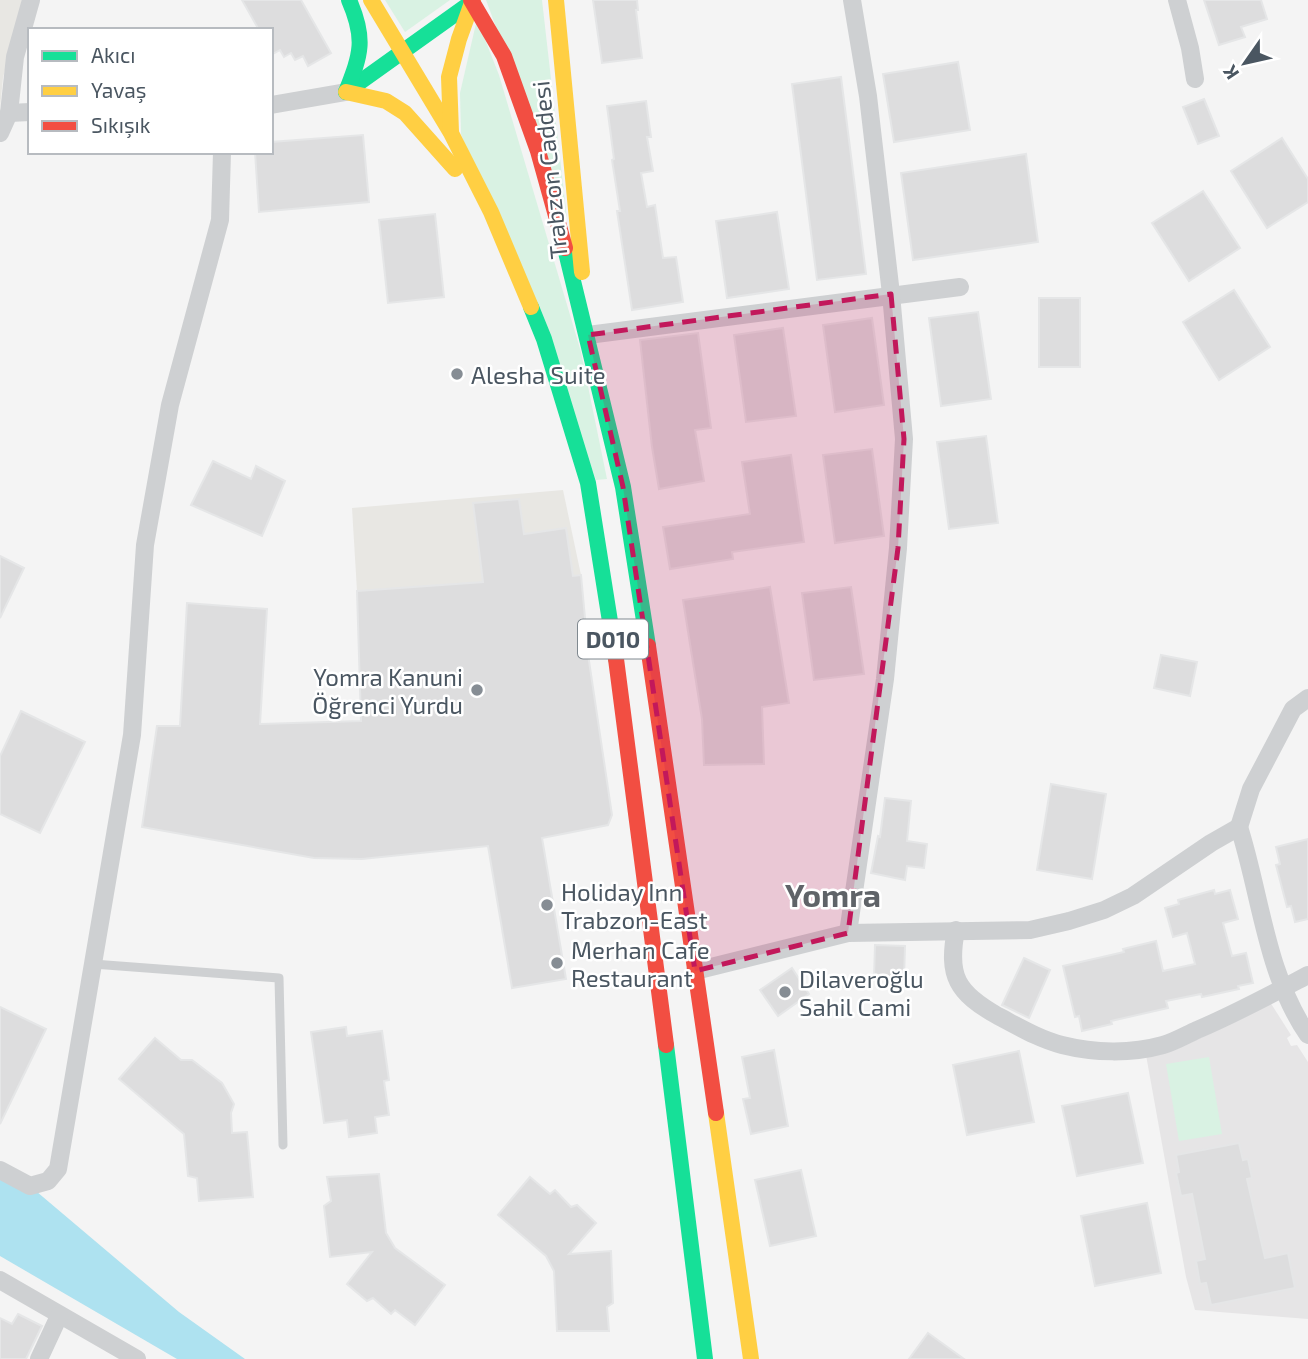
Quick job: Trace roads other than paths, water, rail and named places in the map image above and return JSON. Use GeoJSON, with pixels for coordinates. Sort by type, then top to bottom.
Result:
{"type":"FeatureCollection","features":[{"type":"Feature","properties":{"kind":"main road"},"geometry":{"type":"LineString","coordinates":[[346,92],[362,53],[363,37],[360,23],[349,0]]}},
{"type":"Feature","properties":{"kind":"main road","name":"D010"},"geometry":{"type":"LineString","coordinates":[[371,0],[451,133],[491,212],[544,339],[588,483],[620,683],[705,1359]]}},
{"type":"Feature","properties":{"kind":"main road","name":"Trabzon Caddesi"},"geometry":{"type":"LineString","coordinates":[[556,0],[588,335]]}},
{"type":"Feature","properties":{"kind":"main road"},"geometry":{"type":"LineString","coordinates":[[346,92],[472,1]]}},
{"type":"Feature","properties":{"kind":"main road"},"geometry":{"type":"LineString","coordinates":[[451,133],[449,77],[458,39],[472,1]]}},
{"type":"Feature","properties":{"kind":"main road","name":"D010"},"geometry":{"type":"LineString","coordinates":[[472,1],[504,55],[555,208],[588,335],[625,500],[751,1359]]}},
{"type":"Feature","properties":{"kind":"main road"},"geometry":{"type":"LineString","coordinates":[[346,92],[386,101],[405,113],[491,212]]}},
{"type":"Feature","properties":{"kind":"street"},"geometry":{"type":"LineString","coordinates":[[0,133],[9,113],[15,57],[31,0]]}},
{"type":"Feature","properties":{"kind":"street"},"geometry":{"type":"LineString","coordinates":[[848,933],[885,679],[898,548],[904,439],[891,294],[868,96],[852,0]]}},
{"type":"Feature","properties":{"kind":"street"},"geometry":{"type":"LineString","coordinates":[[1177,0],[1195,79]]}},
{"type":"Feature","properties":{"kind":"street"},"geometry":{"type":"LineString","coordinates":[[273,105],[346,92]]}},
{"type":"Feature","properties":{"kind":"street"},"geometry":{"type":"LineString","coordinates":[[9,113],[28,112]]}},
{"type":"Feature","properties":{"kind":"street"},"geometry":{"type":"LineString","coordinates":[[0,1170],[30,1186],[48,1181],[58,1169],[132,735],[145,545],[170,405],[220,220],[222,154]]}},
{"type":"Feature","properties":{"kind":"street"},"geometry":{"type":"LineString","coordinates":[[588,335],[960,287]]}},
{"type":"Feature","properties":{"kind":"street"},"geometry":{"type":"LineString","coordinates":[[1308,698],[1293,709],[1287,720],[1251,789],[1239,827],[1268,942],[1283,988],[1308,1035]]}},
{"type":"Feature","properties":{"kind":"street"},"geometry":{"type":"LineString","coordinates":[[695,971],[848,933],[1030,930],[1104,910],[1133,896],[1239,827]]}},
{"type":"Feature","properties":{"kind":"street"},"geometry":{"type":"LineString","coordinates":[[956,930],[951,955],[953,974],[966,993],[989,1011],[1032,1035],[1062,1045],[1109,1052],[1164,1045],[1308,975]]}},
{"type":"Feature","properties":{"kind":"street"},"geometry":{"type":"LineString","coordinates":[[0,1280],[137,1359]]}},
{"type":"Feature","properties":{"kind":"street"},"geometry":{"type":"LineString","coordinates":[[39,1359],[59,1316]]}},
{"type":"Feature","properties":{"kind":"lane"},"geometry":{"type":"LineString","coordinates":[[93,964],[279,978],[283,1145]]}},
{"type":"Feature","properties":{"kind":"water"},"geometry":{"type":"Polygon","coordinates":[[[0,1169],[30,1186],[179,1312],[245,1359],[177,1359],[0,1256],[0,1169]]]}},
{"type":"Feature","properties":{"kind":"place","name":"Alesha Suite"},"geometry":{"type":"Point","coordinates":[457,374]}},
{"type":"Feature","properties":{"kind":"place","name":"Yomra Kanuni Öğrenci Yurdu"},"geometry":{"type":"Point","coordinates":[477,690]}},
{"type":"Feature","properties":{"kind":"place","name":"Holiday Inn Trabzon-East"},"geometry":{"type":"Point","coordinates":[547,905]}},
{"type":"Feature","properties":{"kind":"place","name":"Merhan Cafe Restaurant"},"geometry":{"type":"Point","coordinates":[557,963]}},
{"type":"Feature","properties":{"kind":"place","name":"Dilaveroğlu Sahil Cami"},"geometry":{"type":"Point","coordinates":[785,992]}},
{"type":"Feature","properties":{"kind":"district","name":"Yomra"},"geometry":{"type":"Point","coordinates":[833,894]}}]}
